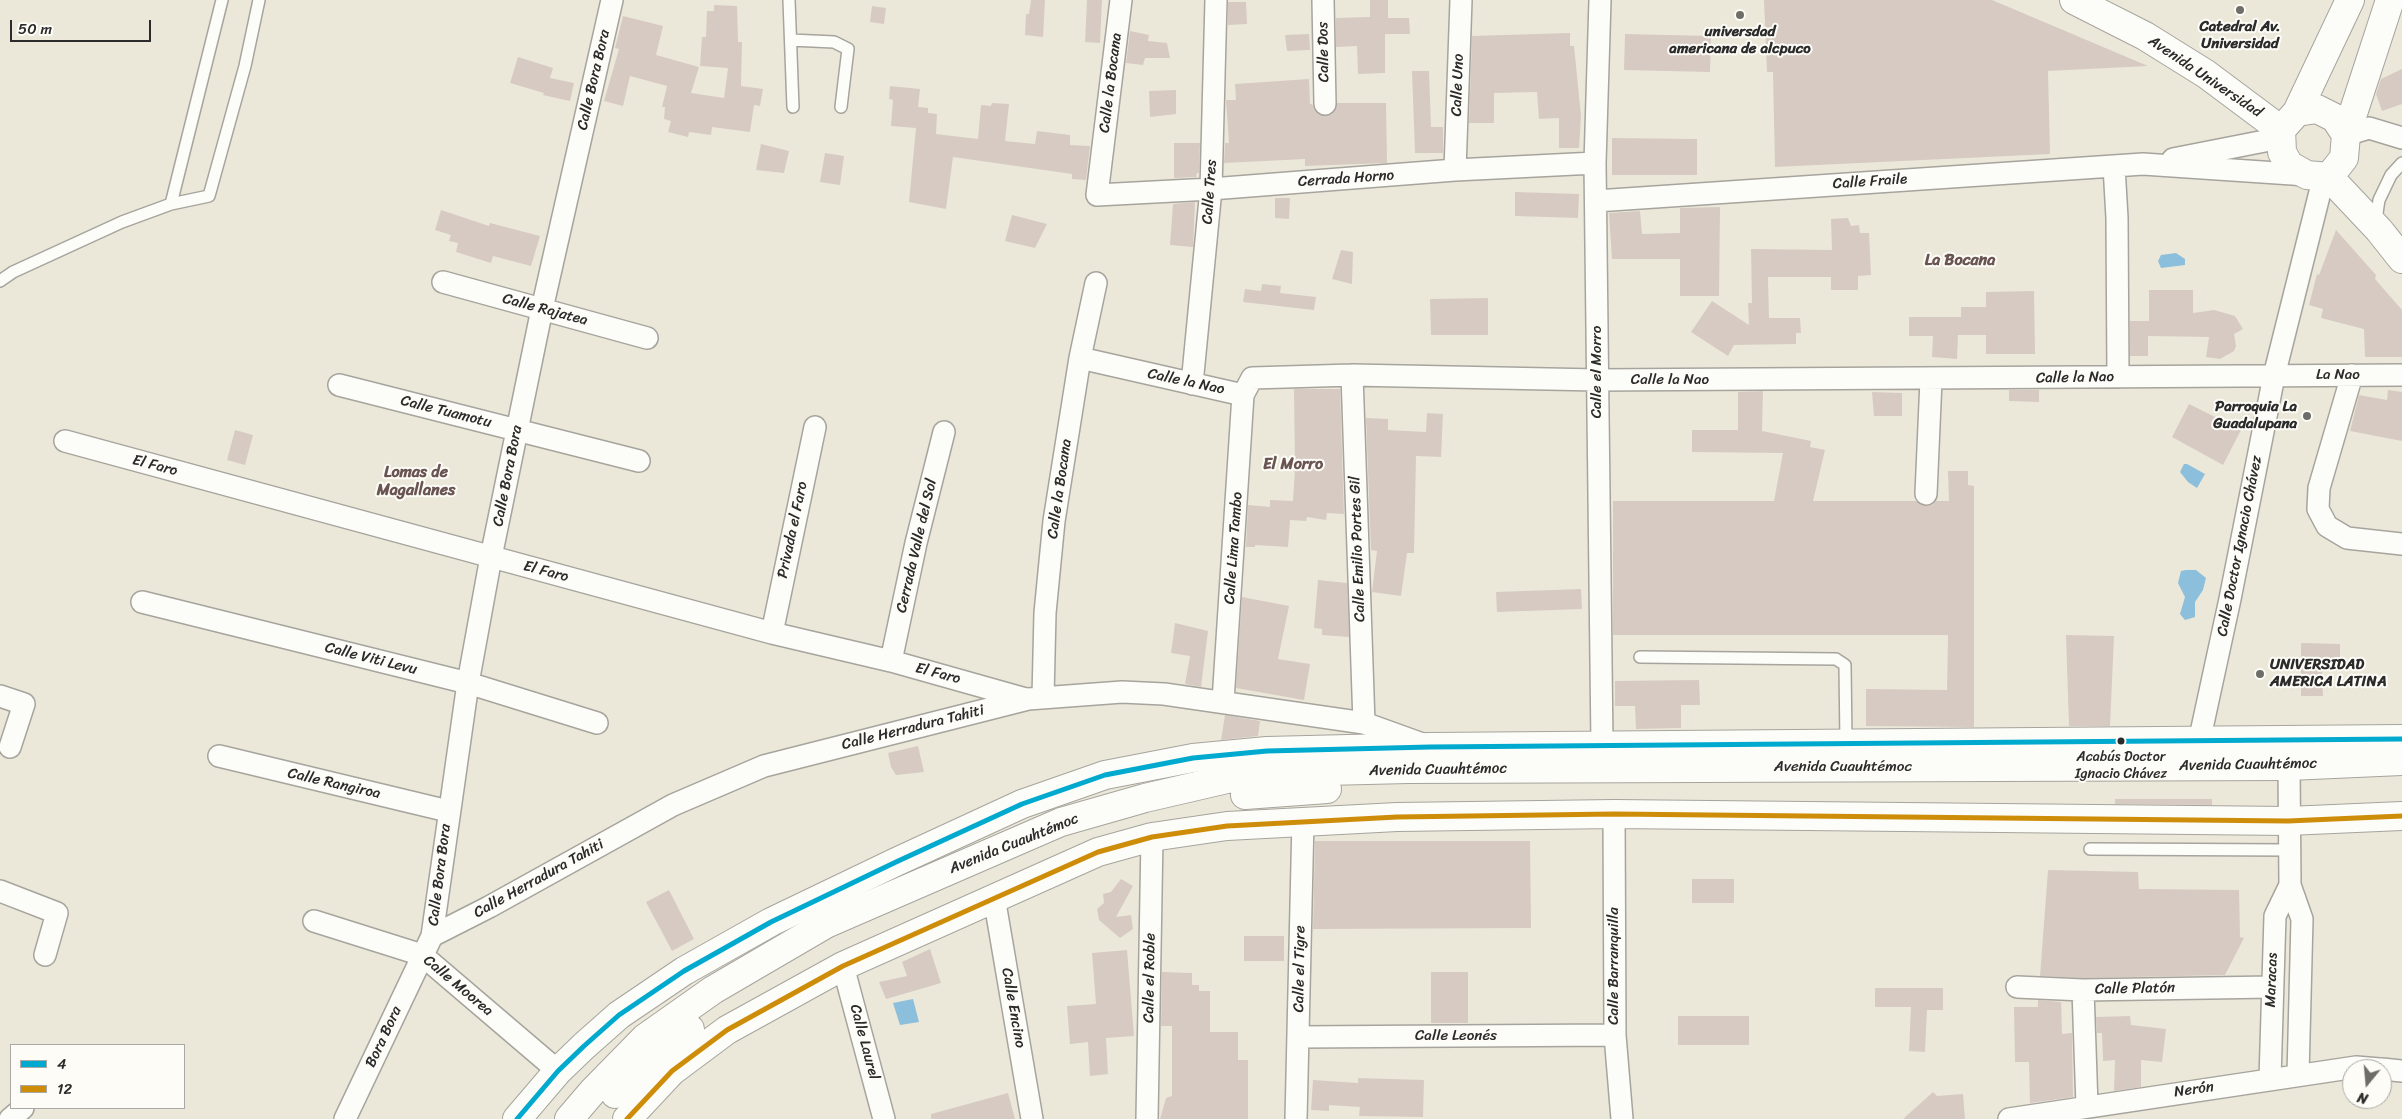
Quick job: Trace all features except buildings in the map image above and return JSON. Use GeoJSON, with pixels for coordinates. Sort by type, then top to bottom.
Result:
{"type":"FeatureCollection","features":[{"type":"Feature","properties":{"kind":"main road","name":"Avenida Universidad"},"geometry":{"type":"LineString","coordinates":[[2074,0],[2145,36],[2286,127]]}},
{"type":"Feature","properties":{"kind":"main road"},"geometry":{"type":"LineString","coordinates":[[2350,0],[2286,127],[2282,152],[2289,165],[2320,176],[2379,230],[2402,259]]}},
{"type":"Feature","properties":{"kind":"main road"},"geometry":{"type":"LineString","coordinates":[[2320,176],[2344,158],[2346,135],[2390,0]]}},
{"type":"Feature","properties":{"kind":"main road"},"geometry":{"type":"LineString","coordinates":[[2286,127],[2317,109],[2335,118],[2346,135]]}},
{"type":"Feature","properties":{"kind":"main road"},"geometry":{"type":"LineString","coordinates":[[517,1119],[558,1071],[619,1014],[693,966],[771,922],[1022,804],[1105,775],[1193,758],[1267,751],[1602,745],[2402,739]]}},
{"type":"Feature","properties":{"kind":"main road","name":"Avenida Cuauhtémoc"},"geometry":{"type":"LineString","coordinates":[[592,1119],[606,1102],[662,1050],[718,1008],[833,936],[975,879],[1067,836],[1161,810],[1226,797],[1318,789],[1439,784],[2289,773],[2402,761]]}},
{"type":"Feature","properties":{"kind":"main road","name":"Avenida Cuauhtémoc"},"geometry":{"type":"LineString","coordinates":[[569,1119],[593,1090],[645,1038],[713,990],[826,924],[1061,822],[1145,798],[1227,779],[1285,772],[1408,769],[2289,773],[2402,780]]}},
{"type":"Feature","properties":{"kind":"main road"},"geometry":{"type":"LineString","coordinates":[[627,1119],[672,1071],[726,1030],[843,966],[1098,852],[1152,837],[1228,826],[1303,820],[1614,814],[2288,821],[2402,816]]}},
{"type":"Feature","properties":{"kind":"street","name":"Calle Bora Bora"},"geometry":{"type":"LineString","coordinates":[[422,955],[432,936],[448,811],[468,683],[517,430],[542,309],[612,0]]}},
{"type":"Feature","properties":{"kind":"street","name":"Calle la Bocana"},"geometry":{"type":"LineString","coordinates":[[1097,195],[1121,0]]}},
{"type":"Feature","properties":{"kind":"street","name":"Calle Tres"},"geometry":{"type":"LineString","coordinates":[[1192,384],[1211,189],[1216,0]]}},
{"type":"Feature","properties":{"kind":"street","name":"Calle Dos"},"geometry":{"type":"LineString","coordinates":[[1323,0],[1325,104]]}},
{"type":"Feature","properties":{"kind":"street","name":"Calle Uno"},"geometry":{"type":"LineString","coordinates":[[1455,170],[1461,0]]}},
{"type":"Feature","properties":{"kind":"street","name":"Calle el Morro"},"geometry":{"type":"LineString","coordinates":[[1600,0],[1595,163],[1602,745]]}},
{"type":"Feature","properties":{"kind":"street","name":"Calle Fraile"},"geometry":{"type":"LineString","coordinates":[[2143,164],[2286,127]]}},
{"type":"Feature","properties":{"kind":"street"},"geometry":{"type":"LineString","coordinates":[[2346,135],[2369,128],[2402,138]]}},
{"type":"Feature","properties":{"kind":"street","name":"Cerrada Horno"},"geometry":{"type":"LineString","coordinates":[[1097,195],[1211,189],[1455,170],[1595,163]]}},
{"type":"Feature","properties":{"kind":"street","name":"Calle Fraile"},"geometry":{"type":"LineString","coordinates":[[1596,201],[2143,164],[2320,176]]}},
{"type":"Feature","properties":{"kind":"street"},"geometry":{"type":"LineString","coordinates":[[2114,166],[2117,218],[2118,377]]}},
{"type":"Feature","properties":{"kind":"street","name":"Calle Doctor Ignacio Chávez"},"geometry":{"type":"LineString","coordinates":[[2199,742],[2230,599],[2274,376],[2320,176]]}},
{"type":"Feature","properties":{"kind":"street","name":"Calle Rajatea"},"geometry":{"type":"LineString","coordinates":[[443,282],[647,338]]}},
{"type":"Feature","properties":{"kind":"street","name":"Calle la Bocana"},"geometry":{"type":"LineString","coordinates":[[1036,698],[1053,530],[1080,358],[1096,283]]}},
{"type":"Feature","properties":{"kind":"street","name":"Calle la Nao"},"geometry":{"type":"LineString","coordinates":[[1080,358],[1243,395],[1252,378],[1352,375],[1597,380],[1931,380],[2274,376]]}},
{"type":"Feature","properties":{"kind":"street","name":"Calle Emilio Portes Gil"},"geometry":{"type":"LineString","coordinates":[[1352,375],[1364,723]]}},
{"type":"Feature","properties":{"kind":"street"},"geometry":{"type":"LineString","coordinates":[[2352,375],[2319,488],[2318,509],[2327,526],[2347,538],[2402,544]]}},
{"type":"Feature","properties":{"kind":"street","name":"La Nao"},"geometry":{"type":"LineString","coordinates":[[2274,376],[2402,375]]}},
{"type":"Feature","properties":{"kind":"street"},"geometry":{"type":"LineString","coordinates":[[1926,494],[1931,380]]}},
{"type":"Feature","properties":{"kind":"street","name":"Calle Tuamotu"},"geometry":{"type":"LineString","coordinates":[[340,385],[639,461]]}},
{"type":"Feature","properties":{"kind":"street","name":"Calle Lima Tambo"},"geometry":{"type":"LineString","coordinates":[[1223,701],[1243,395]]}},
{"type":"Feature","properties":{"kind":"street","name":"Privada el Faro"},"geometry":{"type":"LineString","coordinates":[[772,633],[815,427]]}},
{"type":"Feature","properties":{"kind":"street","name":"Cerrada Valle del Sol"},"geometry":{"type":"LineString","coordinates":[[891,661],[916,543],[944,432]]}},
{"type":"Feature","properties":{"kind":"street","name":"El Faro"},"geometry":{"type":"LineString","coordinates":[[65,441],[772,633],[1036,698]]}},
{"type":"Feature","properties":{"kind":"street","name":"Calle Viti Levu"},"geometry":{"type":"LineString","coordinates":[[142,602],[468,683],[597,722]]}},
{"type":"Feature","properties":{"kind":"street","name":"Calle Herradura Tahiti"},"geometry":{"type":"LineString","coordinates":[[432,936],[489,907],[672,806],[764,766],[1036,698],[1122,692],[1223,701],[1364,723],[1430,747]]}},
{"type":"Feature","properties":{"kind":"street"},"geometry":{"type":"LineString","coordinates":[[0,696],[24,704],[10,747]]}},
{"type":"Feature","properties":{"kind":"street","name":"Calle Rangiroa"},"geometry":{"type":"LineString","coordinates":[[220,756],[448,811]]}},
{"type":"Feature","properties":{"kind":"street","name":"Maracas"},"geometry":{"type":"LineString","coordinates":[[2289,773],[2290,885],[2302,918],[2298,1075]]}},
{"type":"Feature","properties":{"kind":"street","name":"Calle Barranquilla"},"geometry":{"type":"LineString","coordinates":[[1614,814],[1615,1035],[1622,1119]]}},
{"type":"Feature","properties":{"kind":"street","name":"Calle el Tigre"},"geometry":{"type":"LineString","coordinates":[[1296,1119],[1303,820]]}},
{"type":"Feature","properties":{"kind":"street","name":"Calle el Roble"},"geometry":{"type":"LineString","coordinates":[[1148,1119],[1152,837]]}},
{"type":"Feature","properties":{"kind":"street","name":"Maracas"},"geometry":{"type":"LineString","coordinates":[[2270,1079],[2275,916],[2290,885]]}},
{"type":"Feature","properties":{"kind":"street"},"geometry":{"type":"LineString","coordinates":[[0,891],[57,913],[45,955]]}},
{"type":"Feature","properties":{"kind":"street","name":"Calle Encino"},"geometry":{"type":"LineString","coordinates":[[994,897],[1032,1119]]}},
{"type":"Feature","properties":{"kind":"street","name":"Calle Moorea"},"geometry":{"type":"LineString","coordinates":[[314,921],[422,955],[558,1071]]}},
{"type":"Feature","properties":{"kind":"street","name":"Bora Bora"},"geometry":{"type":"LineString","coordinates":[[345,1119],[422,955]]}},
{"type":"Feature","properties":{"kind":"street","name":"Calle Laurel"},"geometry":{"type":"LineString","coordinates":[[843,966],[884,1119]]}},
{"type":"Feature","properties":{"kind":"street"},"geometry":{"type":"LineString","coordinates":[[2017,987],[2083,990]]}},
{"type":"Feature","properties":{"kind":"street","name":"Calle Platón"},"geometry":{"type":"LineString","coordinates":[[2087,1106],[2083,990],[2272,987]]}},
{"type":"Feature","properties":{"kind":"street","name":"Calle Leonés"},"geometry":{"type":"LineString","coordinates":[[1298,1037],[1615,1035]]}},
{"type":"Feature","properties":{"kind":"street","name":"Nerón"},"geometry":{"type":"LineString","coordinates":[[2009,1119],[2342,1069]]}},
{"type":"Feature","properties":{"kind":"street"},"geometry":{"type":"LineString","coordinates":[[10,1119],[22,1109]]}},
{"type":"Feature","properties":{"kind":"lane"},"geometry":{"type":"LineString","coordinates":[[171,204],[222,0]]}},
{"type":"Feature","properties":{"kind":"lane"},"geometry":{"type":"LineString","coordinates":[[0,281],[13,272],[122,222],[171,204],[209,196],[245,66],[259,0]]}},
{"type":"Feature","properties":{"kind":"lane"},"geometry":{"type":"LineString","coordinates":[[789,0],[794,107]]}},
{"type":"Feature","properties":{"kind":"lane"},"geometry":{"type":"LineString","coordinates":[[791,40],[834,42],[848,49],[841,107]]}},
{"type":"Feature","properties":{"kind":"lane"},"geometry":{"type":"LineString","coordinates":[[2379,230],[2376,213],[2379,200],[2391,175],[2402,163]]}},
{"type":"Feature","properties":{"kind":"lane"},"geometry":{"type":"LineString","coordinates":[[1640,657],[1836,659],[1845,665],[1846,743]]}},
{"type":"Feature","properties":{"kind":"lane"},"geometry":{"type":"LineString","coordinates":[[2090,849],[2290,850]]}},
{"type":"Feature","properties":{"kind":"water"},"geometry":{"type":"Polygon","coordinates":[[[2176,253],[2185,259],[2185,265],[2161,268],[2158,261],[2161,255],[2176,253]]]}},
{"type":"Feature","properties":{"kind":"water"},"geometry":{"type":"Polygon","coordinates":[[[2184,464],[2205,474],[2197,488],[2188,482],[2180,472],[2184,464]]]}},
{"type":"Feature","properties":{"kind":"water"},"geometry":{"type":"Polygon","coordinates":[[[2196,570],[2206,578],[2203,590],[2195,602],[2195,617],[2185,620],[2180,614],[2185,597],[2178,583],[2181,571],[2196,570]]]}},
{"type":"Feature","properties":{"kind":"water"},"geometry":{"type":"Polygon","coordinates":[[[913,999],[919,1022],[900,1025],[893,1003],[913,999]]]}},
{"type":"Feature","properties":{"kind":"transit line","name":"4"},"geometry":{"type":"LineString","coordinates":[[517,1119],[558,1071],[584,1046],[619,1015],[684,971],[771,922],[896,862],[1022,804],[1105,775],[1193,758],[1267,751],[1430,747],[2402,739]]}},
{"type":"Feature","properties":{"kind":"transit line","name":"12"},"geometry":{"type":"LineString","coordinates":[[627,1119],[672,1071],[727,1030],[843,966],[1098,852],[1152,837],[1227,826],[1397,817],[1614,814],[2288,821],[2402,816]]}},
{"type":"Feature","properties":{"kind":"place","name":"Catedral Av. Universidad"},"geometry":{"type":"Point","coordinates":[2240,10]}},
{"type":"Feature","properties":{"kind":"place","name":"universdad americana de alcpuco"},"geometry":{"type":"Point","coordinates":[1740,15]}},
{"type":"Feature","properties":{"kind":"place","name":"Parroquia La Guadalupana"},"geometry":{"type":"Point","coordinates":[2307,416]}},
{"type":"Feature","properties":{"kind":"place","name":"UNIVERSIDAD AMERICA LATINA"},"geometry":{"type":"Point","coordinates":[2260,674]}},
{"type":"Feature","properties":{"kind":"place","name":"Acabús Doctor Ignacio Chávez"},"geometry":{"type":"Point","coordinates":[2121,741]}},
{"type":"Feature","properties":{"kind":"district","name":"La Bocana"},"geometry":{"type":"Point","coordinates":[1960,261]}},
{"type":"Feature","properties":{"kind":"district","name":"El Morro"},"geometry":{"type":"Point","coordinates":[1293,465]}},
{"type":"Feature","properties":{"kind":"district","name":"Lomas de Magallanes"},"geometry":{"type":"Point","coordinates":[416,482]}}]}
